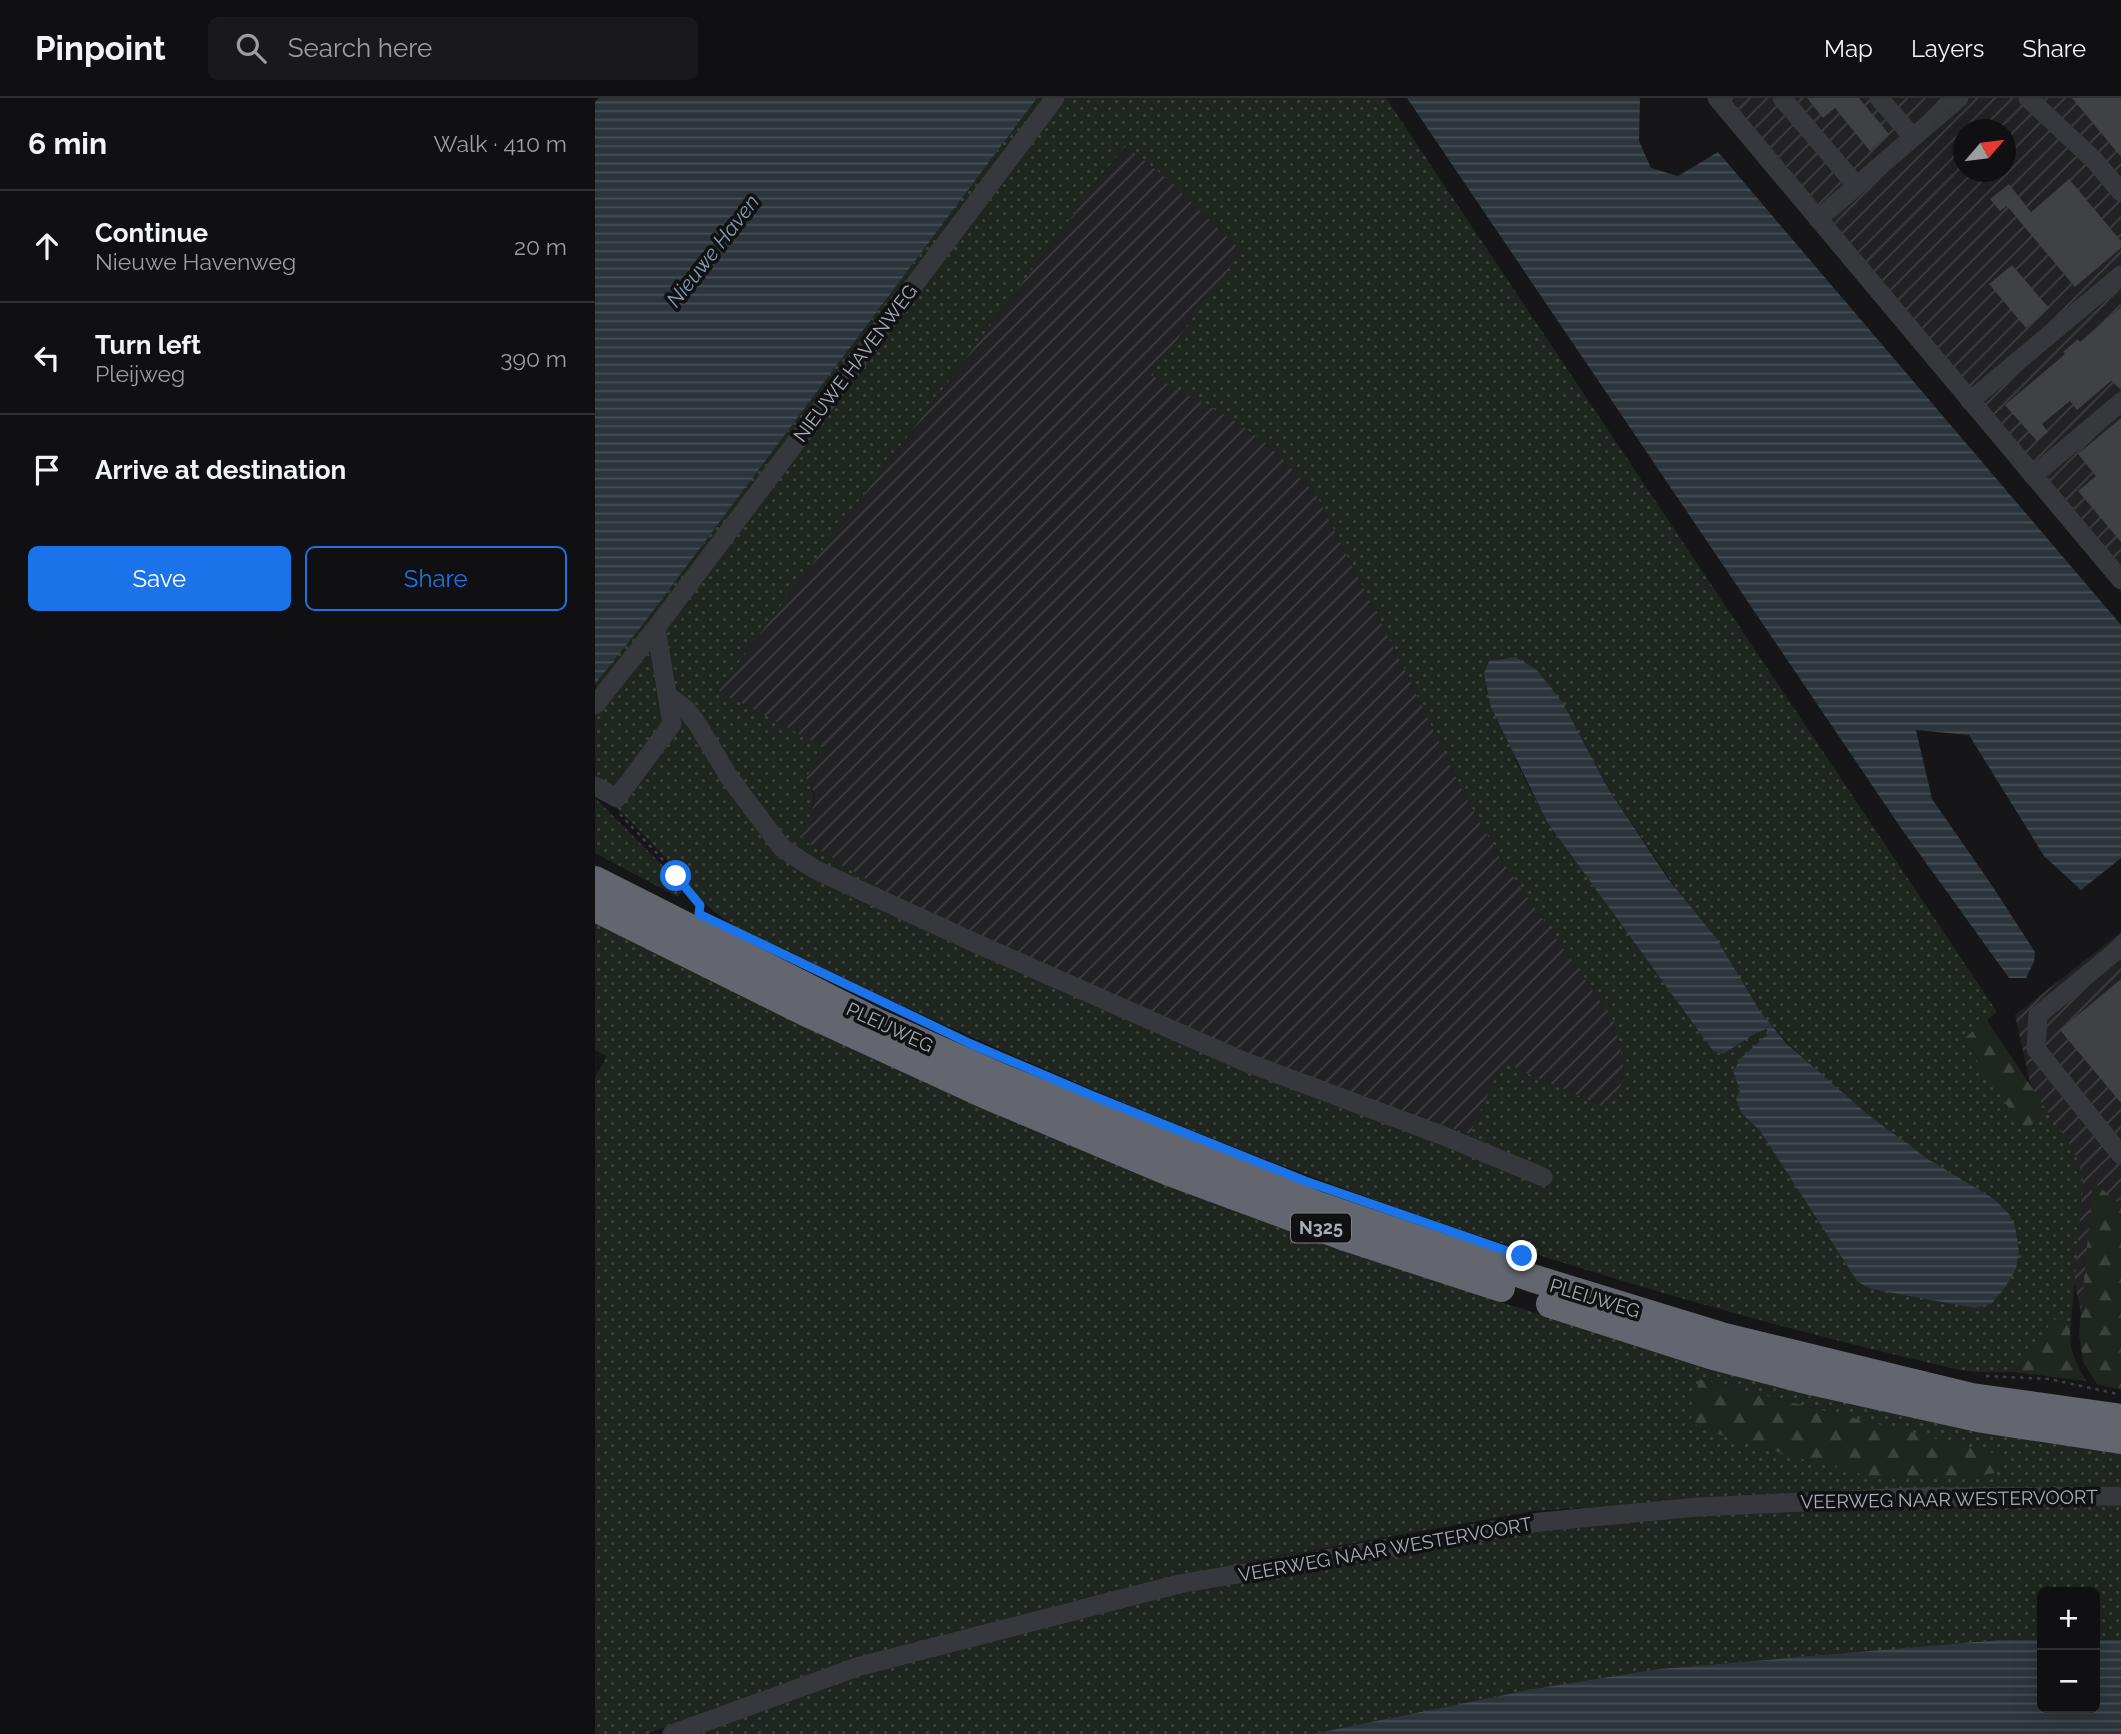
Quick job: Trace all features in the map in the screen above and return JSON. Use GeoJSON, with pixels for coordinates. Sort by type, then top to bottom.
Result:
{"type":"FeatureCollection","features":[{"type":"Feature","properties":{"kind":"highway","name":"PLEIJWEG"},"geometry":{"type":"LineString","coordinates":[[595,880],[888,1027],[1005,1079],[1317,1205],[1532,1278],[1721,1336],[1972,1397],[2121,1419]]}},
{"type":"Feature","properties":{"kind":"highway","name":"PLEIJWEG"},"geometry":{"type":"LineString","coordinates":[[595,908],[805,1012],[986,1095],[1167,1171],[1348,1238],[1713,1356],[1983,1419],[2121,1440]]}},
{"type":"Feature","properties":{"kind":"street","name":"NIEUWE HAVENWEG"},"geometry":{"type":"LineString","coordinates":[[595,705],[656,628],[1055,98]]}},
{"type":"Feature","properties":{"kind":"street"},"geometry":{"type":"LineString","coordinates":[[1717,98],[2121,580]]}},
{"type":"Feature","properties":{"kind":"street"},"geometry":{"type":"LineString","coordinates":[[1782,98],[1856,185]]}},
{"type":"Feature","properties":{"kind":"street"},"geometry":{"type":"LineString","coordinates":[[1879,98],[1913,137]]}},
{"type":"Feature","properties":{"kind":"street"},"geometry":{"type":"LineString","coordinates":[[1818,219],[1959,98]]}},
{"type":"Feature","properties":{"kind":"street"},"geometry":{"type":"LineString","coordinates":[[2028,98],[2094,160],[2121,192]]}},
{"type":"Feature","properties":{"kind":"street"},"geometry":{"type":"LineString","coordinates":[[1970,401],[2121,275]]}},
{"type":"Feature","properties":{"kind":"street"},"geometry":{"type":"LineString","coordinates":[[2033,476],[2121,402]]}},
{"type":"Feature","properties":{"kind":"street"},"geometry":{"type":"LineString","coordinates":[[595,786],[617,798],[672,724],[656,628]]}},
{"type":"Feature","properties":{"kind":"street"},"geometry":{"type":"LineString","coordinates":[[667,695],[687,710],[729,777],[782,848],[814,869],[994,952],[1243,1061],[1444,1136],[1543,1177]]}},
{"type":"Feature","properties":{"kind":"street"},"geometry":{"type":"LineString","coordinates":[[2121,947],[2038,1015],[2036,1049],[2121,1155]]}},
{"type":"Feature","properties":{"kind":"street","name":"VEERWEG NAAR WESTERVOORT"},"geometry":{"type":"LineString","coordinates":[[672,1734],[857,1667],[1179,1584],[1540,1522],[1698,1507],[1896,1497],[2121,1496]]}},
{"type":"Feature","properties":{"kind":"path"},"geometry":{"type":"LineString","coordinates":[[617,798],[615,807],[697,900],[700,905],[699,914]]}},
{"type":"Feature","properties":{"kind":"path"},"geometry":{"type":"LineString","coordinates":[[1984,1376],[2049,1379],[2121,1395]]}},
{"type":"Feature","properties":{"kind":"shaded area"},"geometry":{"type":"Polygon","coordinates":[[[1708,98],[2121,98],[2121,592],[1708,98]]]}},
{"type":"Feature","properties":{"kind":"shaded area"},"geometry":{"type":"Polygon","coordinates":[[[1125,145],[1165,177],[1242,251],[1230,418],[1269,445],[1316,494],[1465,796],[1501,859],[1614,1021],[1624,1067],[1621,1087],[1612,1100],[1601,1106],[1511,1066],[1470,1134],[1382,1106],[1217,1041],[907,905],[799,837],[814,805],[815,795],[811,785],[718,690],[1125,145]]]}},
{"type":"Feature","properties":{"kind":"shaded area"},"geometry":{"type":"Polygon","coordinates":[[[2121,932],[2121,1384],[2097,1384],[2015,1015],[2121,932]]]}},
{"type":"Feature","properties":{"kind":"green space"},"geometry":{"type":"Polygon","coordinates":[[[1037,98],[1386,98],[1997,1012],[1963,1039],[2025,1130],[2048,1112],[2070,1145],[2081,1172],[2083,1183],[2071,1323],[2051,1319],[2043,1341],[2014,1372],[1976,1372],[1834,1340],[1585,1270],[1341,1187],[1100,1093],[884,997],[746,931],[710,908],[649,840],[595,788],[595,684],[644,623],[1037,98]],[[1125,145],[718,690],[824,747],[806,778],[814,801],[799,837],[907,905],[1217,1041],[1382,1106],[1470,1134],[1501,1065],[1511,1066],[1601,1106],[1612,1100],[1621,1087],[1624,1067],[1614,1021],[1501,859],[1465,796],[1316,494],[1269,445],[1230,418],[1151,375],[1242,251],[1165,177],[1125,145]],[[1501,658],[1515,760],[1547,822],[1713,1051],[1723,1054],[1756,1032],[1766,1029],[1769,1033],[1742,1057],[1740,1091],[1736,1098],[1857,1281],[2004,1289],[2017,1259],[2015,1226],[1881,1125],[1816,1070],[1787,1041],[1760,1011],[1607,787],[1563,703],[1537,671],[1515,658],[1501,658]]]}},
{"type":"Feature","properties":{"kind":"green space"},"geometry":{"type":"Polygon","coordinates":[[[595,798],[668,871],[682,890],[678,897],[595,853],[595,798]]]}},
{"type":"Feature","properties":{"kind":"green space"},"geometry":{"type":"Polygon","coordinates":[[[595,921],[1338,1246],[1480,1296],[1656,1350],[2121,1451],[2121,1486],[1727,1498],[1534,1511],[1253,1561],[1074,1601],[838,1664],[647,1734],[595,1734],[595,1078],[607,1056],[595,1050],[595,921]],[[1700,1379],[1700,1428],[1814,1462],[1899,1430],[1700,1379]]]}},
{"type":"Feature","properties":{"kind":"green space"},"geometry":{"type":"Polygon","coordinates":[[[1987,1020],[2048,1112],[2024,1131],[1963,1039],[1987,1020]]]}},
{"type":"Feature","properties":{"kind":"green space"},"geometry":{"type":"Polygon","coordinates":[[[2093,1182],[2121,1205],[2121,1390],[2097,1384],[2083,1362],[2079,1334],[2093,1182]]]}},
{"type":"Feature","properties":{"kind":"green space"},"geometry":{"type":"Polygon","coordinates":[[[2051,1319],[2071,1323],[2070,1340],[2073,1353],[2086,1381],[2014,1372],[2043,1341],[2051,1319]]]}},
{"type":"Feature","properties":{"kind":"green space"},"geometry":{"type":"Polygon","coordinates":[[[1699,1379],[2001,1455],[2003,1466],[1994,1473],[1970,1477],[1872,1477],[1752,1445],[1700,1428],[1691,1420],[1699,1379]]]}},
{"type":"Feature","properties":{"kind":"green space"},"geometry":{"type":"Polygon","coordinates":[[[2121,1500],[2121,1640],[2100,1640],[2100,1587],[2037,1587],[2037,1640],[1999,1640],[1659,1669],[1533,1689],[1312,1734],[684,1734],[936,1648],[1267,1569],[1538,1527],[1724,1510],[2121,1500]]]}},
{"type":"Feature","properties":{"kind":"water","name":"Nieuwe Haven"},"geometry":{"type":"Polygon","coordinates":[[[599,98],[1037,98],[644,623],[595,684],[595,102],[599,98]]]}},
{"type":"Feature","properties":{"kind":"water"},"geometry":{"type":"Polygon","coordinates":[[[1407,98],[1640,98],[1639,141],[1651,168],[1678,176],[1718,152],[2121,625],[2121,858],[2081,890],[2044,856],[1969,735],[1916,730],[1932,799],[2035,952],[2034,962],[2026,978],[2009,978],[1903,831],[1407,98]]]}},
{"type":"Feature","properties":{"kind":"water"},"geometry":{"type":"Polygon","coordinates":[[[1515,657],[1537,670],[1563,703],[1607,787],[1669,880],[1716,938],[1760,1011],[1786,1043],[1867,1114],[1928,1159],[1994,1199],[2009,1214],[2015,1226],[2019,1251],[2016,1269],[1991,1304],[1975,1308],[1871,1289],[1857,1281],[1760,1131],[1738,1105],[1736,1098],[1740,1091],[1733,1071],[1742,1057],[1769,1033],[1766,1029],[1756,1033],[1723,1054],[1713,1051],[1547,822],[1491,707],[1484,674],[1489,661],[1515,657]]]}},
{"type":"Feature","properties":{"kind":"water"},"geometry":{"type":"Polygon","coordinates":[[[1999,1640],[2037,1640],[2037,1713],[2100,1713],[2100,1640],[2121,1640],[2121,1734],[1312,1734],[1533,1689],[1659,1669],[1999,1640]]]}},
{"type":"Feature","properties":{"kind":"building"},"geometry":{"type":"Polygon","coordinates":[[[1807,98],[1859,98],[1889,134],[1870,151],[1835,108],[1823,118],[1807,98]]]}},
{"type":"Feature","properties":{"kind":"building"},"geometry":{"type":"Polygon","coordinates":[[[2072,98],[2121,98],[2121,157],[2072,98]]]}},
{"type":"Feature","properties":{"kind":"building"},"geometry":{"type":"Polygon","coordinates":[[[2069,179],[2121,241],[2121,248],[2075,287],[2007,206],[2000,211],[1990,199],[2009,184],[2031,212],[2069,179]]]}},
{"type":"Feature","properties":{"kind":"building"},"geometry":{"type":"Polygon","coordinates":[[[2012,265],[2049,308],[2026,328],[1989,284],[2012,265]]]}},
{"type":"Feature","properties":{"kind":"building"},"geometry":{"type":"Polygon","coordinates":[[[2121,307],[2121,390],[2111,381],[2077,410],[2070,401],[2042,424],[2048,432],[2037,441],[2005,405],[2065,354],[2063,352],[2078,339],[2080,342],[2121,307]]]}},
{"type":"Feature","properties":{"kind":"building"},"geometry":{"type":"Polygon","coordinates":[[[2121,418],[2121,542],[2078,491],[2096,476],[2078,454],[2121,418]]]}},
{"type":"Feature","properties":{"kind":"building"},"geometry":{"type":"Polygon","coordinates":[[[2121,979],[2121,1103],[2060,1030],[2121,979]]]}},
{"type":"Feature","properties":{"kind":"route"},"geometry":{"type":"LineString","coordinates":[[676,876],[697,900],[701,910],[699,914],[971,1044],[1305,1181],[1522,1256]]}}]}
